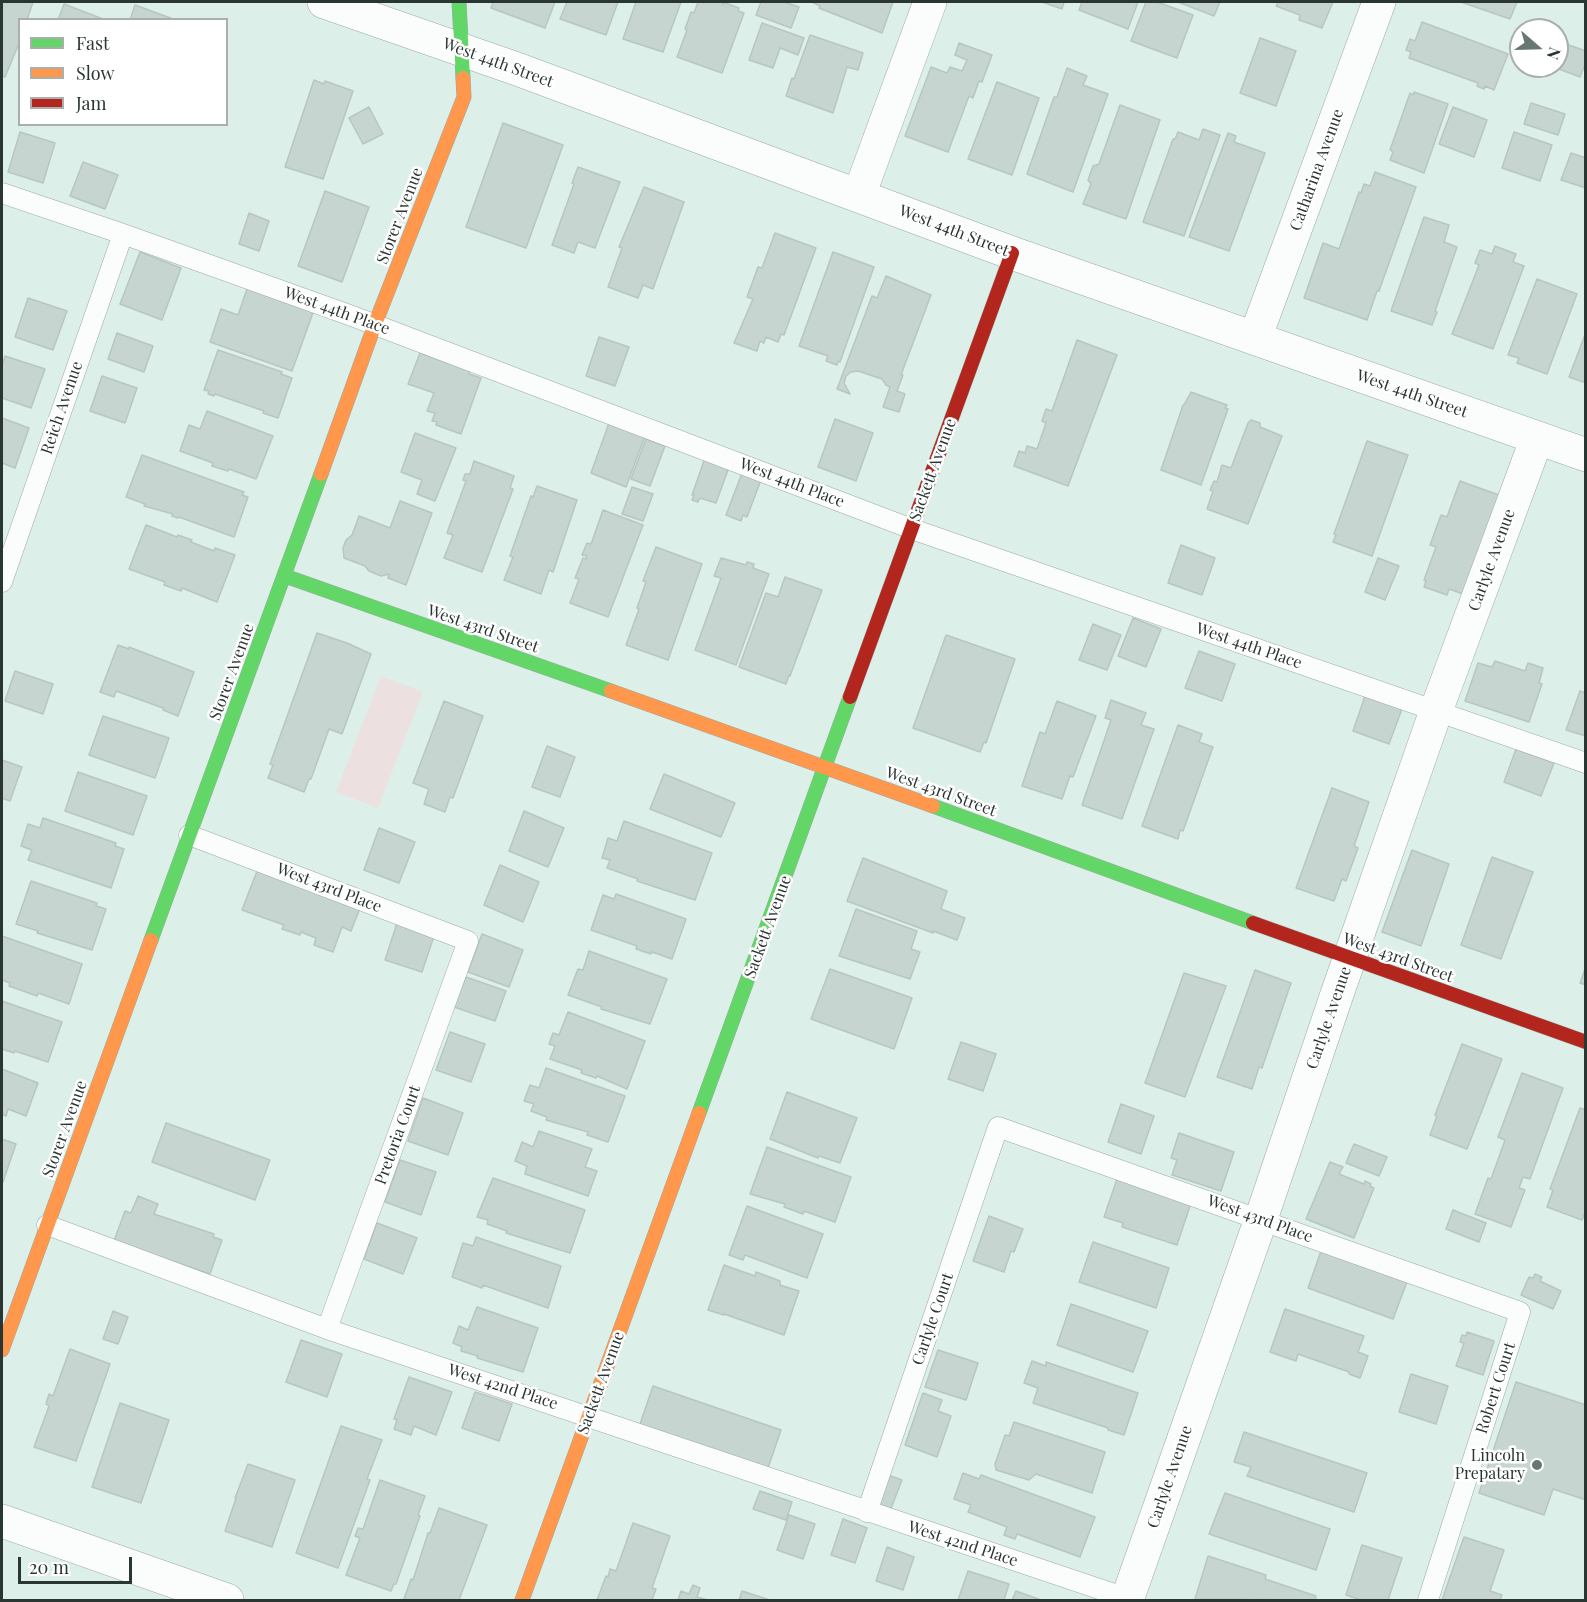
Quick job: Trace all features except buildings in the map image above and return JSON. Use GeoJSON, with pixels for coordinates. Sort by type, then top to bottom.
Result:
{"type":"FeatureCollection","features":[{"type":"Feature","properties":{"kind":"street","name":"West 44th Street"},"geometry":{"type":"LineString","coordinates":[[324,2],[461,49],[1012,253],[1586,455]]}},
{"type":"Feature","properties":{"kind":"street","name":"Storer Avenue"},"geometry":{"type":"LineString","coordinates":[[2,1350],[375,324],[464,97],[459,2]]}},
{"type":"Feature","properties":{"kind":"street"},"geometry":{"type":"LineString","coordinates":[[859,195],[930,2]]}},
{"type":"Feature","properties":{"kind":"street","name":"Catharina Avenue"},"geometry":{"type":"LineString","coordinates":[[1256,339],[1379,2]]}},
{"type":"Feature","properties":{"kind":"street","name":"Sackett Avenue"},"geometry":{"type":"LineString","coordinates":[[522,1600],[1012,253]]}},
{"type":"Feature","properties":{"kind":"street","name":"Carlyle Avenue"},"geometry":{"type":"LineString","coordinates":[[1129,1600],[1349,958],[1436,711],[1537,438]]}},
{"type":"Feature","properties":{"kind":"street","name":"West 43rd Street"},"geometry":{"type":"LineString","coordinates":[[285,576],[826,767],[1586,1042]]}},
{"type":"Feature","properties":{"kind":"street"},"geometry":{"type":"LineString","coordinates":[[2,1521],[227,1600]]}},
{"type":"Feature","properties":{"kind":"lane","name":"West 44th Place"},"geometry":{"type":"LineString","coordinates":[[2,193],[375,324],[912,529],[1586,763]]}},
{"type":"Feature","properties":{"kind":"lane","name":"Reich Avenue"},"geometry":{"type":"LineString","coordinates":[[2,582],[123,234]]}},
{"type":"Feature","properties":{"kind":"lane","name":"West 43rd Place"},"geometry":{"type":"LineString","coordinates":[[189,835],[468,941]]}},
{"type":"Feature","properties":{"kind":"lane","name":"Pretoria Court"},"geometry":{"type":"LineString","coordinates":[[327,1329],[468,941]]}},
{"type":"Feature","properties":{"kind":"lane","name":"West 43rd Place"},"geometry":{"type":"LineString","coordinates":[[998,1127],[1520,1312]]}},
{"type":"Feature","properties":{"kind":"lane","name":"Carlyle Court"},"geometry":{"type":"LineString","coordinates":[[867,1512],[998,1127]]}},
{"type":"Feature","properties":{"kind":"lane","name":"West 42nd Place"},"geometry":{"type":"LineString","coordinates":[[47,1225],[327,1329],[1129,1600]]}},
{"type":"Feature","properties":{"kind":"lane","name":"Robert Court"},"geometry":{"type":"LineString","coordinates":[[1428,1600],[1520,1312]]}},
{"type":"Feature","properties":{"kind":"shaded area"},"geometry":{"type":"Polygon","coordinates":[[[381,676],[423,692],[378,808],[336,792],[381,676]]]}},
{"type":"Feature","properties":{"kind":"traffic: fast"},"geometry":{"type":"LineString","coordinates":[[459,2],[463,78]]}},
{"type":"Feature","properties":{"kind":"traffic: fast"},"geometry":{"type":"LineString","coordinates":[[151,940],[321,474]]}},
{"type":"Feature","properties":{"kind":"traffic: fast"},"geometry":{"type":"LineString","coordinates":[[285,576],[611,691]]}},
{"type":"Feature","properties":{"kind":"traffic: fast"},"geometry":{"type":"LineString","coordinates":[[699,1113],[850,697]]}},
{"type":"Feature","properties":{"kind":"traffic: fast"},"geometry":{"type":"LineString","coordinates":[[933,806],[1253,923]]}},
{"type":"Feature","properties":{"kind":"traffic: slow"},"geometry":{"type":"LineString","coordinates":[[321,474],[375,324],[464,97],[463,78]]}},
{"type":"Feature","properties":{"kind":"traffic: slow"},"geometry":{"type":"LineString","coordinates":[[611,691],[933,806]]}},
{"type":"Feature","properties":{"kind":"traffic: slow"},"geometry":{"type":"LineString","coordinates":[[2,1350],[151,940]]}},
{"type":"Feature","properties":{"kind":"traffic: slow"},"geometry":{"type":"LineString","coordinates":[[522,1600],[699,1113]]}},
{"type":"Feature","properties":{"kind":"traffic: jam"},"geometry":{"type":"LineString","coordinates":[[850,697],[1012,253]]}},
{"type":"Feature","properties":{"kind":"traffic: jam"},"geometry":{"type":"LineString","coordinates":[[1253,923],[1586,1042]]}},
{"type":"Feature","properties":{"kind":"place","name":"Lincoln Prepatary"},"geometry":{"type":"Point","coordinates":[1537,1465]}}]}
